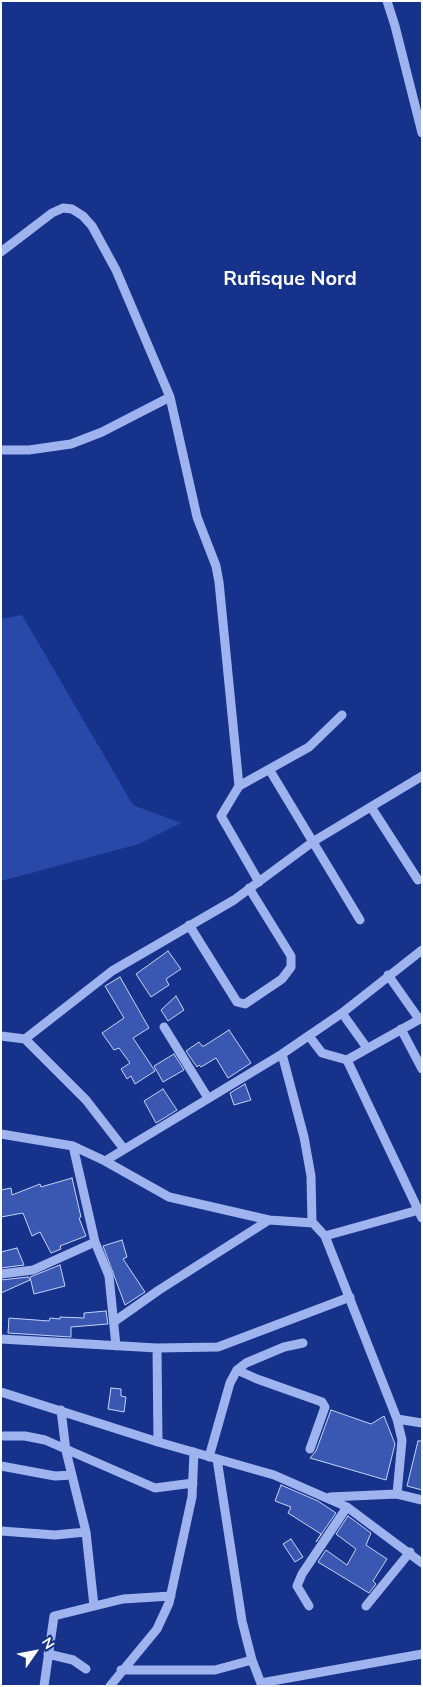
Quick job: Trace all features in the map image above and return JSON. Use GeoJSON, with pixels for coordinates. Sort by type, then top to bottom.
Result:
{"type":"FeatureCollection","features":[{"type":"Feature","properties":{"kind":"street"},"geometry":{"type":"LineString","coordinates":[[377,1],[388,3],[422,133]]}},
{"type":"Feature","properties":{"kind":"street"},"geometry":{"type":"LineString","coordinates":[[1,252],[52,213],[63,208],[72,209],[83,216],[92,226],[116,270],[170,397],[197,517],[216,566],[239,786]]}},
{"type":"Feature","properties":{"kind":"street"},"geometry":{"type":"LineString","coordinates":[[1,450],[29,450],[71,444],[102,432],[170,397]]}},
{"type":"Feature","properties":{"kind":"street"},"geometry":{"type":"LineString","coordinates":[[259,882],[221,816],[239,786],[308,747],[342,715]]}},
{"type":"Feature","properties":{"kind":"street"},"geometry":{"type":"LineString","coordinates":[[269,769],[360,920]]}},
{"type":"Feature","properties":{"kind":"street"},"geometry":{"type":"LineString","coordinates":[[25,1039],[112,971],[234,900],[314,841],[422,776]]}},
{"type":"Feature","properties":{"kind":"street"},"geometry":{"type":"LineString","coordinates":[[371,807],[418,880]]}},
{"type":"Feature","properties":{"kind":"street"},"geometry":{"type":"LineString","coordinates":[[189,925],[237,1002],[245,1004],[282,979],[291,967],[290,956],[249,888]]}},
{"type":"Feature","properties":{"kind":"street"},"geometry":{"type":"LineString","coordinates":[[105,1161],[282,1054],[342,1013],[422,950]]}},
{"type":"Feature","properties":{"kind":"street"},"geometry":{"type":"LineString","coordinates":[[309,1036],[322,1053],[347,1060],[420,1019],[388,975]]}},
{"type":"Feature","properties":{"kind":"street"},"geometry":{"type":"LineString","coordinates":[[342,1013],[367,1048]]}},
{"type":"Feature","properties":{"kind":"street"},"geometry":{"type":"LineString","coordinates":[[164,1027],[208,1098]]}},
{"type":"Feature","properties":{"kind":"street"},"geometry":{"type":"LineString","coordinates":[[401,1030],[422,1069]]}},
{"type":"Feature","properties":{"kind":"street"},"geometry":{"type":"LineString","coordinates":[[1,1036],[25,1039],[86,1100],[124,1149]]}},
{"type":"Feature","properties":{"kind":"street"},"geometry":{"type":"LineString","coordinates":[[282,1054],[304,1137],[311,1176],[312,1223]]}},
{"type":"Feature","properties":{"kind":"street"},"geometry":{"type":"LineString","coordinates":[[325,1236],[421,1212],[347,1060]]}},
{"type":"Feature","properties":{"kind":"street"},"geometry":{"type":"LineString","coordinates":[[1,1134],[73,1146],[105,1161],[169,1197],[269,1220],[312,1223],[325,1236],[397,1419],[402,1440],[397,1494]]}},
{"type":"Feature","properties":{"kind":"street"},"geometry":{"type":"LineString","coordinates":[[73,1146],[94,1242],[108,1276],[115,1321],[116,1346]]}},
{"type":"Feature","properties":{"kind":"street"},"geometry":{"type":"LineString","coordinates":[[115,1321],[159,1290],[269,1220]]}},
{"type":"Feature","properties":{"kind":"street"},"geometry":{"type":"LineString","coordinates":[[1,1274],[33,1270],[94,1242]]}},
{"type":"Feature","properties":{"kind":"street"},"geometry":{"type":"LineString","coordinates":[[1,1339],[37,1339],[70,1344],[157,1348],[218,1348],[350,1297]]}},
{"type":"Feature","properties":{"kind":"street"},"geometry":{"type":"LineString","coordinates":[[303,1342],[284,1347],[246,1363],[237,1370],[230,1384],[213,1458],[242,1621],[252,1660],[262,1684],[422,1654]]}},
{"type":"Feature","properties":{"kind":"street"},"geometry":{"type":"LineString","coordinates":[[157,1348],[158,1442]]}},
{"type":"Feature","properties":{"kind":"street"},"geometry":{"type":"LineString","coordinates":[[237,1370],[322,1402],[325,1407],[310,1449]]}},
{"type":"Feature","properties":{"kind":"street"},"geometry":{"type":"LineString","coordinates":[[1,1392],[158,1442],[274,1475],[347,1507],[410,1552],[422,1563]]}},
{"type":"Feature","properties":{"kind":"street"},"geometry":{"type":"LineString","coordinates":[[61,1410],[66,1451],[86,1532],[94,1606]]}},
{"type":"Feature","properties":{"kind":"street"},"geometry":{"type":"LineString","coordinates":[[397,1419],[422,1423]]}},
{"type":"Feature","properties":{"kind":"street"},"geometry":{"type":"LineString","coordinates":[[1,1436],[25,1436],[45,1440],[66,1451],[155,1488],[193,1483]]}},
{"type":"Feature","properties":{"kind":"street"},"geometry":{"type":"LineString","coordinates":[[110,1686],[121,1670],[157,1629],[171,1596],[193,1483],[194,1452]]}},
{"type":"Feature","properties":{"kind":"street"},"geometry":{"type":"LineString","coordinates":[[1,1466],[55,1476],[72,1475]]}},
{"type":"Feature","properties":{"kind":"street"},"geometry":{"type":"LineString","coordinates":[[327,1497],[397,1494],[422,1500]]}},
{"type":"Feature","properties":{"kind":"street"},"geometry":{"type":"LineString","coordinates":[[309,1606],[297,1586],[302,1574],[347,1507]]}},
{"type":"Feature","properties":{"kind":"street"},"geometry":{"type":"LineString","coordinates":[[1,1531],[55,1535],[86,1532]]}},
{"type":"Feature","properties":{"kind":"street"},"geometry":{"type":"LineString","coordinates":[[366,1606],[410,1552]]}},
{"type":"Feature","properties":{"kind":"street"},"geometry":{"type":"LineString","coordinates":[[44,1686],[54,1616],[123,1599],[171,1596]]}},
{"type":"Feature","properties":{"kind":"street"},"geometry":{"type":"LineString","coordinates":[[48,1654],[73,1660],[86,1669]]}},
{"type":"Feature","properties":{"kind":"street"},"geometry":{"type":"LineString","coordinates":[[121,1670],[215,1670],[252,1660]]}},
{"type":"Feature","properties":{"kind":"shaded area"},"geometry":{"type":"Polygon","coordinates":[[[22,615],[133,805],[181,823],[139,844],[1,881],[1,619],[22,615]]]}},
{"type":"Feature","properties":{"kind":"building"},"geometry":{"type":"Polygon","coordinates":[[[168,951],[181,969],[166,979],[169,985],[151,997],[136,974],[168,951]]]}},
{"type":"Feature","properties":{"kind":"building"},"geometry":{"type":"Polygon","coordinates":[[[120,977],[149,1028],[133,1038],[155,1071],[135,1084],[131,1076],[127,1079],[121,1069],[130,1063],[119,1048],[114,1050],[102,1033],[124,1018],[105,986],[120,977]]]}},
{"type":"Feature","properties":{"kind":"building"},"geometry":{"type":"Polygon","coordinates":[[[176,996],[184,1010],[168,1021],[161,1010],[176,996]]]}},
{"type":"Feature","properties":{"kind":"building"},"geometry":{"type":"Polygon","coordinates":[[[229,1030],[251,1063],[228,1078],[216,1058],[201,1067],[199,1065],[197,1067],[186,1051],[199,1042],[204,1046],[229,1030]]]}},
{"type":"Feature","properties":{"kind":"building"},"geometry":{"type":"Polygon","coordinates":[[[174,1054],[184,1070],[163,1082],[154,1066],[174,1054]]]}},
{"type":"Feature","properties":{"kind":"building"},"geometry":{"type":"Polygon","coordinates":[[[245,1084],[251,1100],[234,1105],[230,1093],[245,1084]]]}},
{"type":"Feature","properties":{"kind":"building"},"geometry":{"type":"Polygon","coordinates":[[[163,1089],[177,1110],[156,1123],[144,1101],[163,1089]]]}},
{"type":"Feature","properties":{"kind":"building"},"geometry":{"type":"Polygon","coordinates":[[[72,1178],[81,1217],[79,1218],[86,1236],[60,1246],[61,1249],[51,1253],[40,1232],[32,1236],[23,1213],[1,1217],[1,1190],[11,1188],[12,1195],[40,1184],[41,1187],[72,1178]]]}},
{"type":"Feature","properties":{"kind":"building"},"geometry":{"type":"Polygon","coordinates":[[[122,1240],[127,1257],[123,1259],[145,1292],[125,1305],[103,1246],[122,1240]]]}},
{"type":"Feature","properties":{"kind":"building"},"geometry":{"type":"Polygon","coordinates":[[[17,1248],[24,1265],[1,1268],[1,1252],[17,1248]]]}},
{"type":"Feature","properties":{"kind":"building"},"geometry":{"type":"Polygon","coordinates":[[[60,1265],[65,1286],[34,1294],[30,1277],[60,1265]]]}},
{"type":"Feature","properties":{"kind":"building"},"geometry":{"type":"Polygon","coordinates":[[[28,1277],[30,1280],[1,1293],[1,1280],[28,1277]]]}},
{"type":"Feature","properties":{"kind":"building"},"geometry":{"type":"Polygon","coordinates":[[[106,1311],[108,1324],[71,1327],[71,1337],[8,1333],[9,1318],[49,1321],[50,1318],[60,1319],[60,1317],[84,1318],[84,1313],[106,1311]]]}},
{"type":"Feature","properties":{"kind":"building"},"geometry":{"type":"Polygon","coordinates":[[[111,1388],[121,1389],[121,1396],[126,1397],[124,1412],[108,1409],[111,1388]]]}},
{"type":"Feature","properties":{"kind":"building"},"geometry":{"type":"Polygon","coordinates":[[[331,1410],[371,1424],[384,1416],[395,1444],[386,1480],[310,1458],[316,1451],[331,1410]]]}},
{"type":"Feature","properties":{"kind":"building"},"geometry":{"type":"Polygon","coordinates":[[[418,1441],[422,1441],[422,1490],[407,1486],[418,1441]]]}},
{"type":"Feature","properties":{"kind":"building"},"geometry":{"type":"Polygon","coordinates":[[[281,1485],[318,1501],[336,1513],[316,1542],[321,1534],[288,1513],[291,1507],[275,1501],[281,1485]]]}},
{"type":"Feature","properties":{"kind":"building"},"geometry":{"type":"Polygon","coordinates":[[[348,1516],[371,1533],[366,1545],[387,1559],[373,1581],[376,1584],[369,1593],[318,1562],[326,1550],[347,1565],[356,1549],[336,1534],[348,1516]]]}},
{"type":"Feature","properties":{"kind":"building"},"geometry":{"type":"Polygon","coordinates":[[[291,1539],[303,1557],[295,1562],[283,1544],[291,1539]]]}},
{"type":"Feature","properties":{"kind":"district","name":"Rufisque Nord"},"geometry":{"type":"Point","coordinates":[290,280]}}]}
